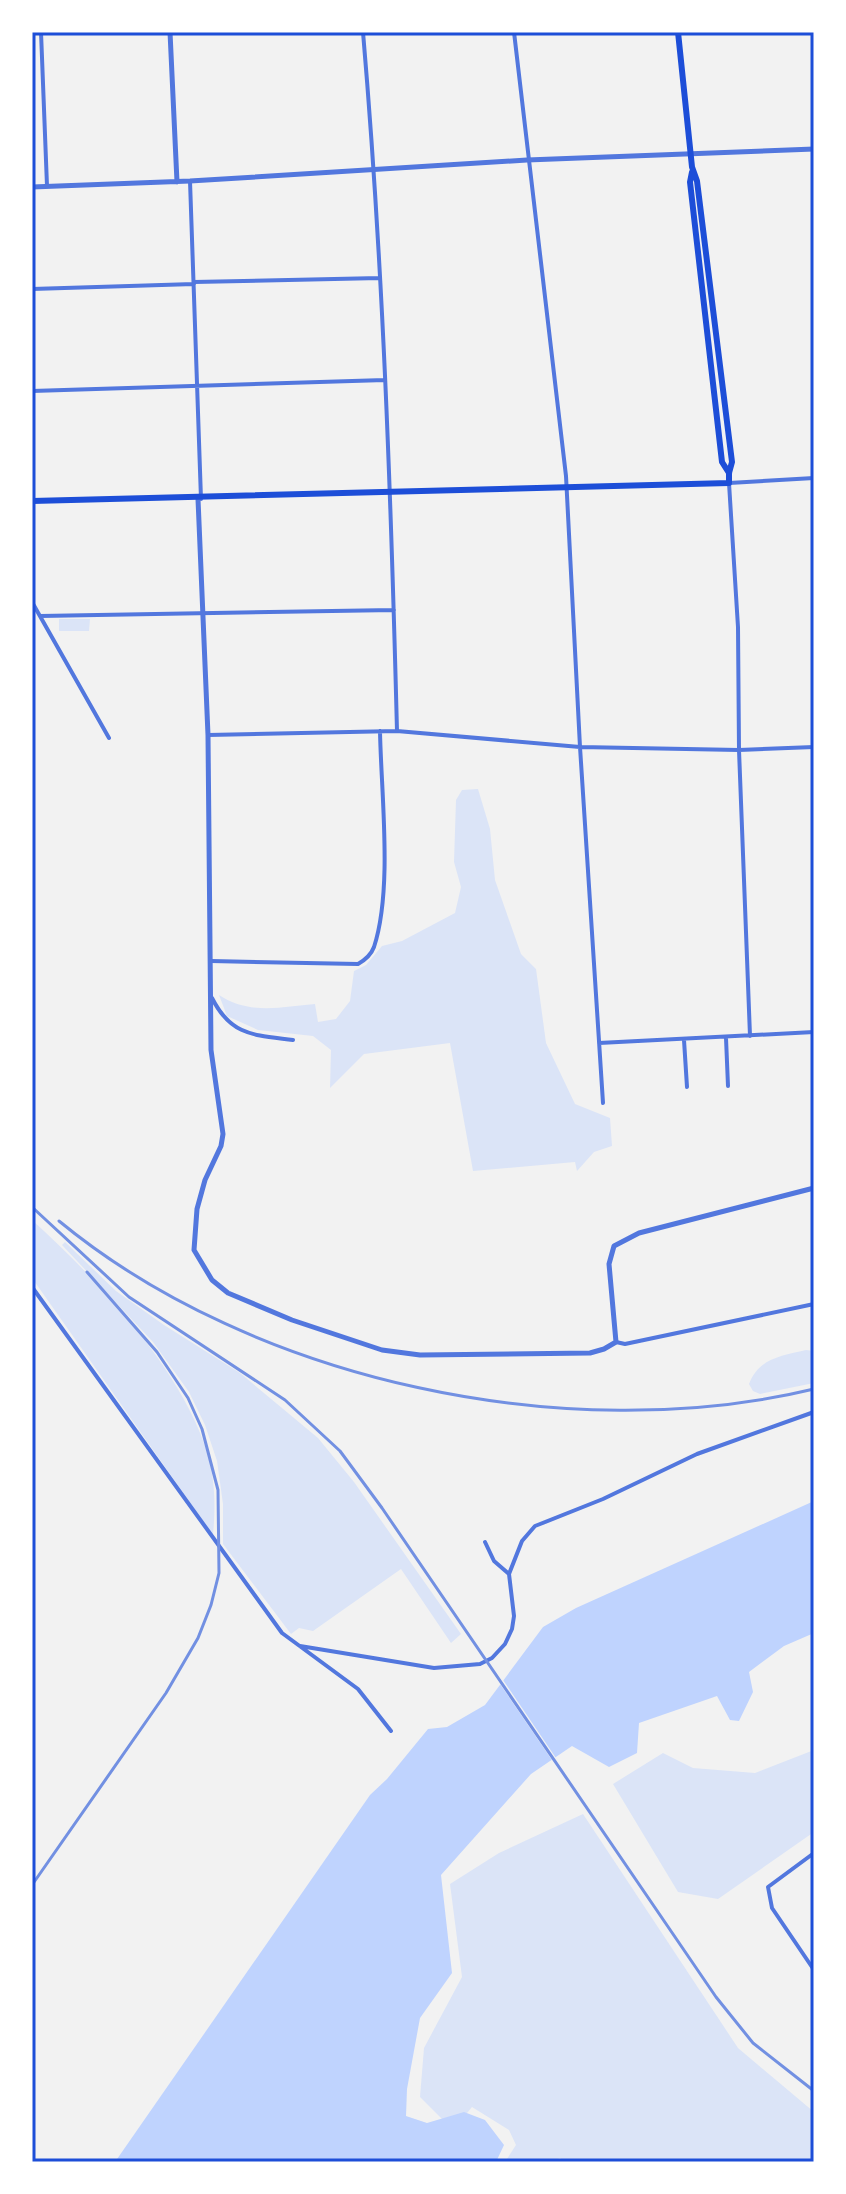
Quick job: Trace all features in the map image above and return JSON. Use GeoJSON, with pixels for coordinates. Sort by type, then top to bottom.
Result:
{"type":"FeatureCollection","features":[{"type":"Feature","properties":{"kind":"main road"},"geometry":{"type":"LineString","coordinates":[[32,501],[729,483],[729,473],[722,462],[690,182],[692,169],[678,32]]}},
{"type":"Feature","properties":{"kind":"street"},"geometry":{"type":"LineString","coordinates":[[41,32],[47,186]]}},
{"type":"Feature","properties":{"kind":"street"},"geometry":{"type":"LineString","coordinates":[[170,32],[177,182]]}},
{"type":"Feature","properties":{"kind":"street"},"geometry":{"type":"LineString","coordinates":[[363,32],[375,171],[386,380],[397,731]]}},
{"type":"Feature","properties":{"kind":"street"},"geometry":{"type":"LineString","coordinates":[[514,32],[567,489],[603,1103]]}},
{"type":"Feature","properties":{"kind":"street"},"geometry":{"type":"LineString","coordinates":[[32,187],[177,182],[527,160],[814,149]]}},
{"type":"Feature","properties":{"kind":"street"},"geometry":{"type":"LineString","coordinates":[[190,181],[198,385],[201,614],[208,735],[211,1050],[223,1134],[221,1146],[205,1180],[193,1230],[194,1250],[212,1280],[228,1293],[292,1320],[382,1350],[420,1355],[598,1352],[616,1342],[625,1344],[814,1304]]}},
{"type":"Feature","properties":{"kind":"street"},"geometry":{"type":"LineString","coordinates":[[32,289],[380,277]]}},
{"type":"Feature","properties":{"kind":"street"},"geometry":{"type":"LineString","coordinates":[[32,391],[386,380]]}},
{"type":"Feature","properties":{"kind":"street"},"geometry":{"type":"LineString","coordinates":[[750,1036],[739,750],[738,627],[729,483],[814,478]]}},
{"type":"Feature","properties":{"kind":"street"},"geometry":{"type":"LineString","coordinates":[[32,602],[109,738]]}},
{"type":"Feature","properties":{"kind":"street"},"geometry":{"type":"LineString","coordinates":[[40,616],[394,610]]}},
{"type":"Feature","properties":{"kind":"street"},"geometry":{"type":"LineString","coordinates":[[211,961],[358,964],[371,953],[384,878],[380,731]]}},
{"type":"Feature","properties":{"kind":"street"},"geometry":{"type":"LineString","coordinates":[[208,735],[397,731],[580,747],[739,750],[814,747]]}},
{"type":"Feature","properties":{"kind":"street"},"geometry":{"type":"LineString","coordinates":[[211,996],[221,1015],[239,1029],[256,1036],[293,1040]]}},
{"type":"Feature","properties":{"kind":"street"},"geometry":{"type":"LineString","coordinates":[[599,1043],[814,1032]]}},
{"type":"Feature","properties":{"kind":"street"},"geometry":{"type":"LineString","coordinates":[[726,1038],[728,1086]]}},
{"type":"Feature","properties":{"kind":"street"},"geometry":{"type":"LineString","coordinates":[[684,1040],[687,1087]]}},
{"type":"Feature","properties":{"kind":"street"},"geometry":{"type":"LineString","coordinates":[[616,1342],[609,1264],[614,1246],[639,1233],[814,1188]]}},
{"type":"Feature","properties":{"kind":"street"},"geometry":{"type":"LineString","coordinates":[[32,1287],[282,1633],[358,1689],[391,1731]]}},
{"type":"Feature","properties":{"kind":"street"},"geometry":{"type":"LineString","coordinates":[[300,1646],[434,1668],[480,1664],[492,1658],[505,1644],[512,1629],[514,1616],[509,1574],[522,1541],[535,1526],[603,1499],[697,1454],[814,1412]]}},
{"type":"Feature","properties":{"kind":"street"},"geometry":{"type":"LineString","coordinates":[[485,1542],[494,1561],[509,1574]]}},
{"type":"Feature","properties":{"kind":"street"},"geometry":{"type":"LineString","coordinates":[[814,1853],[768,1887],[772,1908],[814,1970]]}},
{"type":"Feature","properties":{"kind":"shaded area"},"geometry":{"type":"Polygon","coordinates":[[[59,619],[90,619],[89,631],[59,631],[59,619]]]}},
{"type":"Feature","properties":{"kind":"shaded area"},"geometry":{"type":"Polygon","coordinates":[[[478,789],[490,829],[495,880],[521,954],[536,969],[546,1043],[575,1104],[610,1118],[612,1146],[594,1152],[577,1171],[575,1162],[473,1171],[450,1043],[364,1054],[330,1088],[331,1050],[313,1036],[258,1030],[227,1016],[219,995],[254,1007],[315,1004],[318,1022],[336,1019],[350,1001],[354,971],[366,965],[382,946],[402,941],[455,913],[461,887],[454,862],[456,800],[462,790],[478,789]]]}},
{"type":"Feature","properties":{"kind":"shaded area"},"geometry":{"type":"Polygon","coordinates":[[[32,1220],[131,1322],[174,1382],[191,1412],[208,1454],[214,1488],[213,1535],[32,1278],[32,1220]]]}},
{"type":"Feature","properties":{"kind":"shaded area"},"geometry":{"type":"Polygon","coordinates":[[[65,1242],[116,1291],[240,1373],[318,1438],[354,1482],[461,1634],[451,1643],[401,1569],[313,1631],[299,1628],[291,1634],[223,1544],[223,1504],[217,1461],[205,1425],[189,1392],[153,1342],[62,1245],[65,1242]]]}},
{"type":"Feature","properties":{"kind":"shaded area"},"geometry":{"type":"Polygon","coordinates":[[[806,1350],[814,1351],[814,1383],[760,1394],[753,1391],[749,1384],[765,1363],[806,1350]]]}},
{"type":"Feature","properties":{"kind":"shaded area"},"geometry":{"type":"Polygon","coordinates":[[[814,1750],[814,1832],[718,1899],[678,1892],[613,1784],[663,1753],[693,1768],[755,1773],[814,1750]]]}},
{"type":"Feature","properties":{"kind":"shaded area"},"geometry":{"type":"Polygon","coordinates":[[[583,1814],[738,2048],[814,2112],[814,2162],[565,2162],[560,2158],[550,2162],[505,2162],[516,2145],[509,2130],[472,2107],[453,2130],[420,2097],[424,2048],[462,1977],[450,1884],[499,1853],[583,1814]]]}},
{"type":"Feature","properties":{"kind":"water"},"geometry":{"type":"Polygon","coordinates":[[[814,1501],[814,1633],[784,1646],[749,1672],[753,1692],[739,1721],[730,1720],[717,1696],[639,1723],[637,1753],[609,1767],[572,1746],[531,1774],[441,1875],[452,1973],[420,2018],[407,2089],[406,2116],[427,2123],[464,2112],[485,2120],[504,2145],[496,2162],[115,2162],[370,1795],[428,1729],[447,1727],[485,1705],[543,1627],[576,1608],[814,1501]]]}},
{"type":"Feature","properties":{"kind":"pier"},"geometry":{"type":"Polygon","coordinates":[[[501,1677],[558,1761],[554,1763],[498,1681],[501,1677]]]}},
{"type":"Feature","properties":{"kind":"railway"},"geometry":{"type":"LineString","coordinates":[[32,1207],[129,1297],[285,1400],[340,1451],[716,1997],[753,2043],[814,2091]]}},
{"type":"Feature","properties":{"kind":"railway"},"geometry":{"type":"LineString","coordinates":[[59,1221],[137,1277],[225,1323],[319,1360],[418,1388],[519,1404],[620,1410],[719,1405],[814,1389]]}},
{"type":"Feature","properties":{"kind":"railway"},"geometry":{"type":"LineString","coordinates":[[32,1885],[166,1693],[198,1638],[219,1573],[218,1490],[202,1429],[188,1398],[157,1352],[87,1272]]}}]}
